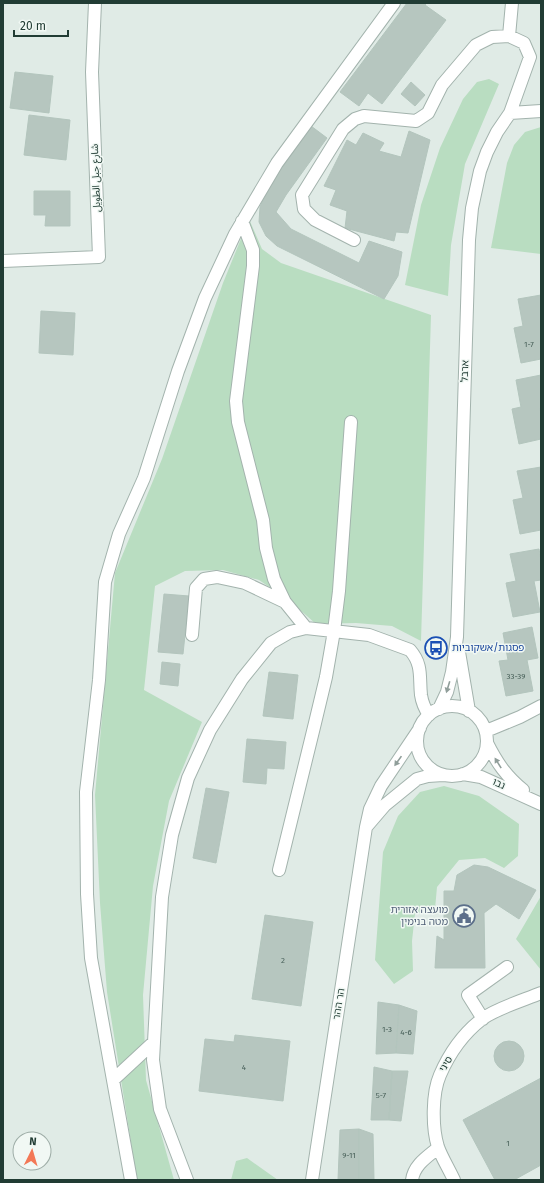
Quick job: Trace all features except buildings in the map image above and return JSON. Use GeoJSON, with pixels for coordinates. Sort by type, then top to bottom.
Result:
{"type":"FeatureCollection","features":[{"type":"Feature","properties":{"kind":"street","name":"شارع جبل الطويل"},"geometry":{"type":"LineString","coordinates":[[3,261],[99,257],[92,72],[95,3]]}},
{"type":"Feature","properties":{"kind":"street"},"geometry":{"type":"LineString","coordinates":[[131,1180],[91,958],[87,894],[86,792],[99,680],[105,582],[119,534],[144,478],[178,371],[205,298],[235,234],[278,162],[394,3]]}},
{"type":"Feature","properties":{"kind":"street"},"geometry":{"type":"LineString","coordinates":[[354,240],[316,220],[304,209],[302,195],[343,129],[355,119],[364,116],[416,121],[428,113],[442,85],[476,45],[492,37],[510,36],[512,3]]}},
{"type":"Feature","properties":{"kind":"street","name":"ארבל"},"geometry":{"type":"LineString","coordinates":[[434,712],[447,692],[452,672],[457,637],[469,240],[472,216],[482,164],[497,132],[510,113],[530,57],[524,43],[510,36]]}},
{"type":"Feature","properties":{"kind":"street"},"geometry":{"type":"LineString","coordinates":[[510,113],[541,111]]}},
{"type":"Feature","properties":{"kind":"street"},"geometry":{"type":"LineString","coordinates":[[242,221],[253,250],[254,266],[236,401],[238,415],[263,520],[266,548],[274,579],[285,602],[306,628]]}},
{"type":"Feature","properties":{"kind":"street"},"geometry":{"type":"LineString","coordinates":[[279,870],[326,677],[334,631],[339,591],[351,422]]}},
{"type":"Feature","properties":{"kind":"street"},"geometry":{"type":"LineString","coordinates":[[192,635],[196,588],[204,580],[216,577],[245,583],[285,602]]}},
{"type":"Feature","properties":{"kind":"street"},"geometry":{"type":"LineString","coordinates":[[187,1180],[160,1109],[153,1060],[162,897],[172,835],[188,778],[210,730],[242,679],[272,643],[290,632],[306,628],[369,635],[410,650],[419,664],[421,695],[424,706],[434,712]]}},
{"type":"Feature","properties":{"kind":"street","name":"ארבל"},"geometry":{"type":"LineString","coordinates":[[457,637],[469,711]]}},
{"type":"Feature","properties":{"kind":"street"},"geometry":{"type":"LineString","coordinates":[[486,737],[541,706]]}},
{"type":"Feature","properties":{"kind":"street"},"geometry":{"type":"LineString","coordinates":[[366,827],[386,805],[417,779],[428,776],[458,776],[478,764],[485,754],[486,737],[482,723],[469,711],[458,707],[446,707],[434,712],[420,728],[417,740],[421,758],[434,771],[445,775]]}},
{"type":"Feature","properties":{"kind":"street","name":"הר ההר"},"geometry":{"type":"LineString","coordinates":[[312,1180],[366,827],[370,810],[380,786],[420,728]]}},
{"type":"Feature","properties":{"kind":"street","name":"נבו"},"geometry":{"type":"LineString","coordinates":[[486,737],[497,763],[510,779],[537,801]]}},
{"type":"Feature","properties":{"kind":"street","name":"נבו"},"geometry":{"type":"LineString","coordinates":[[463,774],[481,777],[537,801]]}},
{"type":"Feature","properties":{"kind":"street"},"geometry":{"type":"LineString","coordinates":[[483,1019],[468,995],[507,967]]}},
{"type":"Feature","properties":{"kind":"street","name":"סיני"},"geometry":{"type":"LineString","coordinates":[[454,1180],[438,1148],[434,1127],[434,1102],[439,1075],[457,1044],[483,1019],[510,1005],[541,993]]}},
{"type":"Feature","properties":{"kind":"street"},"geometry":{"type":"LineString","coordinates":[[113,1080],[154,1042]]}},
{"type":"Feature","properties":{"kind":"street"},"geometry":{"type":"LineString","coordinates":[[412,1180],[413,1175],[421,1162],[438,1148]]}},
{"type":"Feature","properties":{"kind":"green space"},"geometry":{"type":"Polygon","coordinates":[[[489,79],[499,84],[465,164],[451,245],[448,296],[405,285],[421,205],[440,148],[463,99],[477,82],[489,79]]]}},
{"type":"Feature","properties":{"kind":"green space"},"geometry":{"type":"Polygon","coordinates":[[[541,127],[541,254],[491,248],[507,163],[514,145],[525,132],[541,127]]]}},
{"type":"Feature","properties":{"kind":"green space"},"geometry":{"type":"Polygon","coordinates":[[[249,219],[262,249],[281,263],[431,315],[421,641],[392,626],[356,623],[316,624],[290,601],[259,580],[223,570],[185,571],[155,586],[144,690],[202,722],[169,801],[153,886],[143,995],[146,1080],[174,1180],[137,1180],[107,992],[100,903],[95,795],[115,573],[162,459],[223,283],[249,219]]]}},
{"type":"Feature","properties":{"kind":"green space"},"geometry":{"type":"Polygon","coordinates":[[[444,786],[479,796],[519,824],[518,856],[504,868],[485,858],[459,860],[437,887],[435,909],[415,914],[412,941],[413,971],[394,984],[375,960],[383,852],[398,816],[420,792],[444,786]]]}},
{"type":"Feature","properties":{"kind":"green space"},"geometry":{"type":"Polygon","coordinates":[[[541,896],[541,970],[516,939],[541,896]]]}},
{"type":"Feature","properties":{"kind":"green space"},"geometry":{"type":"Polygon","coordinates":[[[247,1158],[278,1180],[231,1180],[236,1161],[247,1158]]]}},
{"type":"Feature","properties":{"kind":"place","name":"פסגות/אשקוביות"},"geometry":{"type":"Point","coordinates":[436,648]}},
{"type":"Feature","properties":{"kind":"place","name":"מועצה אזורית מטה בנימין"},"geometry":{"type":"Point","coordinates":[464,916]}}]}
